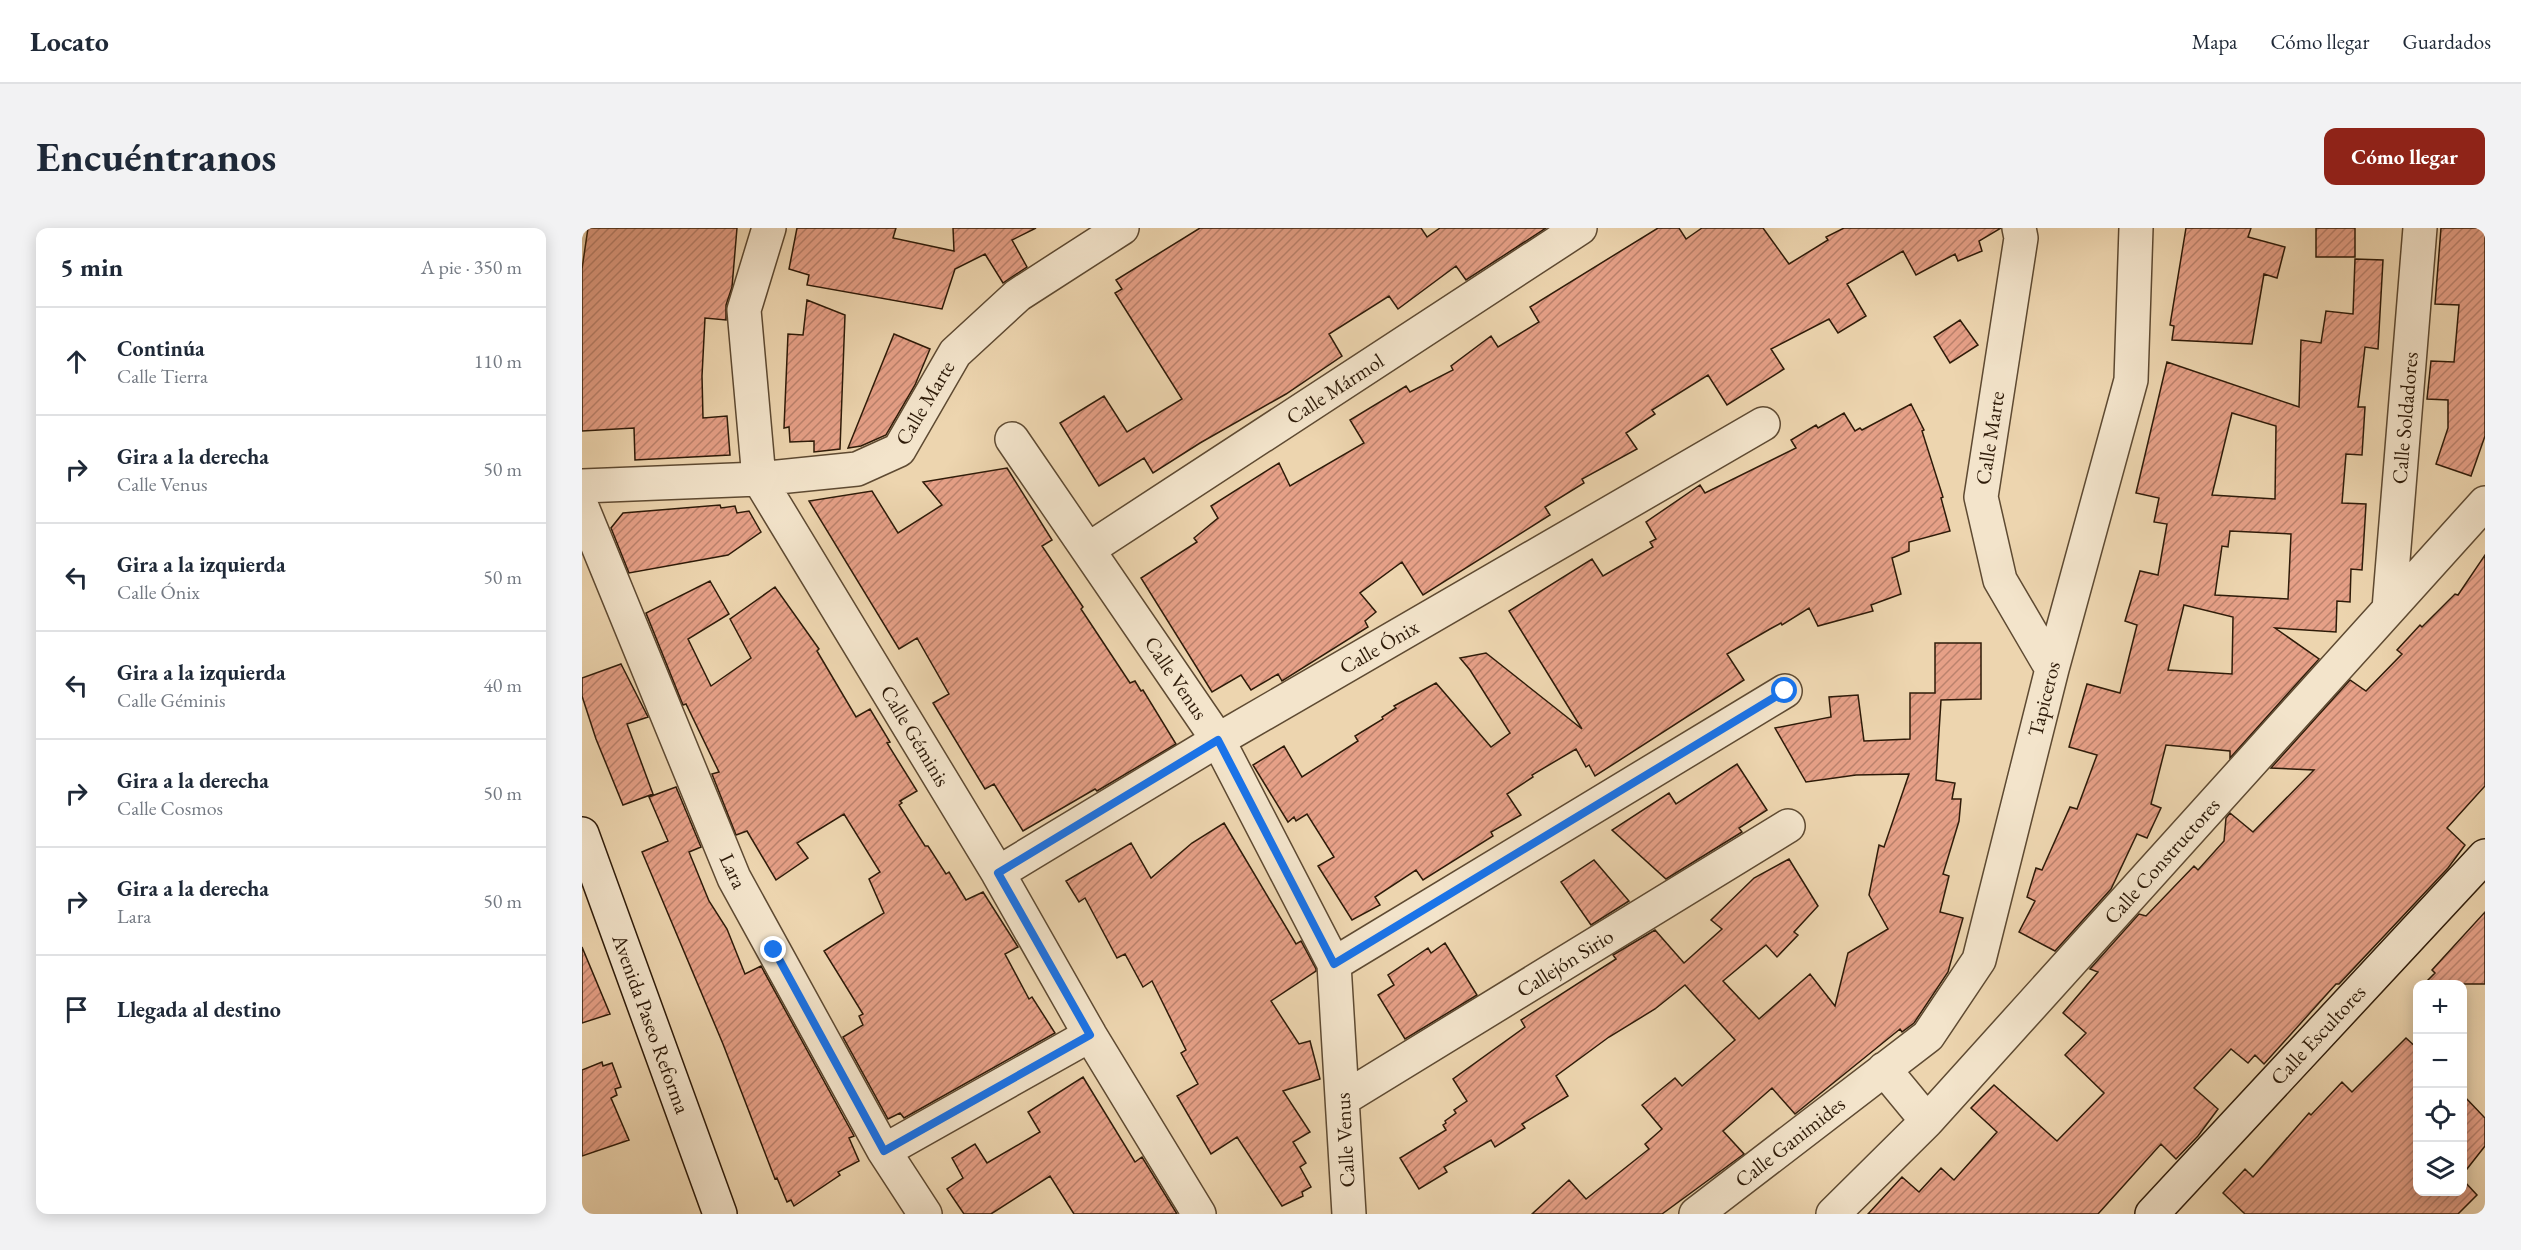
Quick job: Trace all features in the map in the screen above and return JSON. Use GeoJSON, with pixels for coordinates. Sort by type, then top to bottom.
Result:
{"type":"FeatureCollection","features":[{"type":"Feature","properties":{"kind":"street","name":"Calle Géminis"},"geometry":{"type":"LineString","coordinates":[[769,228],[744,310],[759,479],[998,873],[1090,1035],[1199,1214]]}},
{"type":"Feature","properties":{"kind":"street","name":"Calle Marte"},"geometry":{"type":"LineString","coordinates":[[582,486],[759,479],[857,469],[899,450],[955,353],[1018,295],[1122,228]]}},
{"type":"Feature","properties":{"kind":"street","name":"Calle Mármol"},"geometry":{"type":"LineString","coordinates":[[1089,549],[1580,228]]}},
{"type":"Feature","properties":{"kind":"street","name":"Calle Marte"},"geometry":{"type":"LineString","coordinates":[[2019,228],[2021,238],[1981,497],[2000,580],[2052,669]]}},
{"type":"Feature","properties":{"kind":"street","name":"Tapiceros"},"geometry":{"type":"LineString","coordinates":[[1884,1069],[1928,1036],[1979,960],[2052,669],[2131,380],[2136,228]]}},
{"type":"Feature","properties":{"kind":"street","name":"Calle Soldadores"},"geometry":{"type":"LineString","coordinates":[[2390,609],[2420,228]]}},
{"type":"Feature","properties":{"kind":"street","name":"Calle Ónix"},"geometry":{"type":"LineString","coordinates":[[998,873],[1218,740],[1763,424]]}},
{"type":"Feature","properties":{"kind":"street","name":"Calle Venus"},"geometry":{"type":"LineString","coordinates":[[1012,439],[1218,740],[1334,964],[1349,1214]]}},
{"type":"Feature","properties":{"kind":"street","name":"Calle Constructores"},"geometry":{"type":"LineString","coordinates":[[1833,1214],[1927,1120],[2485,503]]}},
{"type":"Feature","properties":{"kind":"street","name":"Lara"},"geometry":{"type":"LineString","coordinates":[[582,507],[734,878],[884,1151],[925,1214]]}},
{"type":"Feature","properties":{"kind":"street"},"geometry":{"type":"LineString","coordinates":[[1334,964],[1785,691]]}},
{"type":"Feature","properties":{"kind":"street","name":"Callejón Sirio"},"geometry":{"type":"LineString","coordinates":[[1343,1099],[1788,826]]}},
{"type":"Feature","properties":{"kind":"street","name":"Avenida Paseo Reforma"},"geometry":{"type":"LineString","coordinates":[[582,834],[720,1214]]}},
{"type":"Feature","properties":{"kind":"street","name":"Calle Escultores"},"geometry":{"type":"LineString","coordinates":[[2152,1214],[2485,856]]}},
{"type":"Feature","properties":{"kind":"street"},"geometry":{"type":"LineString","coordinates":[[884,1151],[1090,1035]]}},
{"type":"Feature","properties":{"kind":"street"},"geometry":{"type":"LineString","coordinates":[[1884,1069],[1927,1120]]}},
{"type":"Feature","properties":{"kind":"street","name":"Calle Ganimides"},"geometry":{"type":"LineString","coordinates":[[1696,1214],[1884,1069]]}},
{"type":"Feature","properties":{"kind":"building"},"geometry":{"type":"Polygon","coordinates":[[[588,228],[737,228],[732,287],[726,305],[726,320],[705,318],[702,376],[703,418],[727,416],[730,455],[635,460],[634,428],[582,431],[582,269],[588,228]]]}},
{"type":"Feature","properties":{"kind":"building"},"geometry":{"type":"Polygon","coordinates":[[[797,228],[896,228],[893,238],[954,251],[953,228],[1036,228],[1012,240],[1027,267],[1003,283],[985,254],[955,269],[942,309],[807,285],[809,275],[789,269],[797,228]]]}},
{"type":"Feature","properties":{"kind":"building"},"geometry":{"type":"Polygon","coordinates":[[[1200,228],[1421,228],[1427,237],[1440,228],[1546,228],[1466,280],[1456,266],[1398,309],[1389,296],[1329,334],[1342,356],[1286,394],[1153,473],[1144,458],[1099,486],[1060,423],[1104,396],[1127,432],[1182,399],[1115,293],[1122,289],[1116,280],[1200,228]]]}},
{"type":"Feature","properties":{"kind":"building"},"geometry":{"type":"Polygon","coordinates":[[[1658,228],[1679,228],[1686,239],[1702,228],[1763,228],[1789,264],[1828,240],[1826,237],[1844,228],[2001,228],[1979,241],[1982,251],[1958,261],[1955,254],[1916,275],[1903,251],[1847,284],[1866,316],[1838,333],[1829,319],[1771,349],[1784,369],[1727,405],[1708,375],[1652,410],[1655,414],[1626,433],[1637,449],[1582,479],[1584,483],[1545,507],[1550,515],[1423,595],[1402,562],[1360,593],[1376,612],[1365,621],[1368,627],[1282,681],[1278,674],[1251,690],[1241,675],[1212,692],[1141,578],[1197,542],[1194,538],[1218,518],[1211,506],[1279,463],[1290,486],[1364,443],[1350,420],[1406,386],[1410,392],[1453,370],[1451,366],[1491,336],[1498,347],[1539,322],[1530,307],[1658,228]]]}},
{"type":"Feature","properties":{"kind":"building"},"geometry":{"type":"Polygon","coordinates":[[[2186,228],[2251,228],[2248,237],[2285,247],[2277,278],[2264,274],[2252,344],[2172,340],[2174,326],[2170,325],[2186,228]]]}},
{"type":"Feature","properties":{"kind":"building"},"geometry":{"type":"Polygon","coordinates":[[[2316,228],[2355,228],[2355,257],[2316,257],[2316,228]]]}},
{"type":"Feature","properties":{"kind":"building"},"geometry":{"type":"Polygon","coordinates":[[[2441,228],[2485,228],[2485,436],[2471,476],[2436,464],[2448,428],[2448,400],[2427,399],[2431,361],[2454,362],[2459,305],[2435,304],[2441,228]]]}},
{"type":"Feature","properties":{"kind":"building"},"geometry":{"type":"Polygon","coordinates":[[[2355,259],[2383,260],[2378,349],[2365,347],[2358,407],[2365,407],[2362,455],[2346,454],[2342,503],[2366,504],[2362,570],[2351,569],[2350,602],[2337,601],[2336,632],[2275,628],[2319,659],[2230,758],[2230,751],[2166,745],[2151,804],[2161,808],[2147,838],[2137,834],[2111,889],[2055,951],[2019,932],[2035,901],[2027,897],[2036,868],[2042,870],[2070,807],[2077,809],[2097,755],[2069,747],[2087,684],[2120,693],[2137,625],[2125,621],[2140,571],[2158,575],[2167,524],[2154,522],[2159,498],[2136,493],[2167,362],[2299,407],[2301,340],[2321,343],[2326,311],[2353,314],[2355,259]],[[2232,413],[2212,495],[2275,499],[2276,426],[2232,413]],[[2230,531],[2228,547],[2222,546],[2215,595],[2288,599],[2291,534],[2230,531]],[[2184,605],[2168,670],[2232,674],[2233,617],[2184,605]]]}},
{"type":"Feature","properties":{"kind":"building"},"geometry":{"type":"Polygon","coordinates":[[[807,300],[845,315],[840,449],[814,452],[814,441],[790,442],[789,427],[784,428],[788,334],[803,335],[807,300]]]}},
{"type":"Feature","properties":{"kind":"building"},"geometry":{"type":"Polygon","coordinates":[[[1960,320],[1978,345],[1950,363],[1934,337],[1960,320]]]}},
{"type":"Feature","properties":{"kind":"building"},"geometry":{"type":"Polygon","coordinates":[[[894,334],[930,349],[915,385],[886,435],[861,446],[848,448],[894,334]]]}},
{"type":"Feature","properties":{"kind":"building"},"geometry":{"type":"Polygon","coordinates":[[[1911,404],[1924,430],[1922,431],[1943,497],[1941,498],[1950,531],[1909,542],[1909,551],[1892,558],[1901,594],[1871,605],[1873,611],[1818,626],[1809,608],[1727,654],[1744,680],[1595,776],[1589,765],[1586,767],[1576,749],[1532,775],[1533,777],[1507,794],[1521,815],[1491,832],[1493,836],[1423,880],[1416,870],[1375,897],[1380,905],[1352,920],[1318,866],[1334,857],[1307,814],[1296,821],[1294,817],[1288,822],[1253,765],[1284,746],[1302,777],[1358,741],[1355,736],[1383,719],[1382,717],[1396,708],[1394,706],[1436,683],[1491,747],[1510,733],[1460,658],[1486,653],[1582,729],[1509,611],[1592,559],[1603,576],[1653,547],[1650,542],[1656,539],[1646,522],[1700,485],[1705,493],[1796,448],[1791,440],[1816,425],[1818,428],[1844,413],[1855,431],[1860,428],[1862,430],[1911,404]]]}},
{"type":"Feature","properties":{"kind":"building"},"geometry":{"type":"Polygon","coordinates":[[[1007,468],[1052,540],[1042,546],[1130,683],[1135,681],[1141,691],[1143,690],[1176,744],[1097,791],[1095,789],[1023,831],[994,784],[985,789],[933,703],[949,694],[917,638],[899,649],[809,501],[872,491],[898,533],[942,505],[923,482],[1007,468]]]}},
{"type":"Feature","properties":{"kind":"building"},"geometry":{"type":"Polygon","coordinates":[[[720,505],[721,508],[735,506],[737,513],[749,511],[761,532],[728,555],[629,573],[611,528],[623,513],[720,505]]]}},
{"type":"Feature","properties":{"kind":"building"},"geometry":{"type":"Polygon","coordinates":[[[2485,555],[2485,786],[2447,828],[2465,845],[2448,868],[2339,984],[2336,984],[2264,1064],[2255,1055],[2248,1063],[2231,1049],[2194,1088],[2218,1109],[2198,1136],[2176,1159],[2161,1144],[2098,1214],[1868,1214],[1902,1177],[1919,1192],[1941,1168],[1954,1180],[1997,1132],[1971,1108],[1994,1085],[2057,1141],[2104,1093],[2065,1055],[2086,1033],[2063,1013],[2098,972],[2090,969],[2139,914],[2146,916],[2194,866],[2198,870],[2224,841],[2226,818],[2230,813],[2253,832],[2314,770],[2271,768],[2350,680],[2366,691],[2402,654],[2397,650],[2420,625],[2422,627],[2455,594],[2458,595],[2485,555]]]}},
{"type":"Feature","properties":{"kind":"building"},"geometry":{"type":"Polygon","coordinates":[[[710,581],[729,614],[688,639],[711,686],[751,658],[730,619],[775,587],[819,649],[817,651],[856,717],[870,709],[890,742],[887,743],[917,791],[900,801],[902,803],[899,805],[925,846],[928,846],[946,874],[949,872],[966,900],[983,892],[1018,947],[1005,954],[1029,999],[1032,997],[1055,1033],[904,1118],[900,1113],[888,1119],[843,1037],[863,1025],[859,1016],[863,1014],[824,951],[884,913],[869,879],[880,872],[844,814],[797,843],[808,858],[776,880],[747,831],[736,835],[712,774],[719,772],[686,704],[683,705],[646,613],[710,581]]]}},
{"type":"Feature","properties":{"kind":"building"},"geometry":{"type":"Polygon","coordinates":[[[1935,643],[1981,643],[1981,699],[1941,700],[1936,780],[1955,783],[1952,799],[1961,799],[1959,821],[1943,874],[1949,876],[1940,912],[1963,918],[1948,972],[1914,1023],[1902,1032],[1900,1029],[1795,1114],[1772,1088],[1723,1131],[1744,1154],[1662,1214],[1532,1214],[1569,1180],[1586,1199],[1649,1149],[1645,1144],[1662,1129],[1642,1105],[1675,1078],[1682,1086],[1735,1040],[1685,985],[1655,1009],[1609,1037],[1556,1076],[1568,1096],[1522,1124],[1525,1128],[1495,1147],[1491,1140],[1444,1167],[1447,1172],[1419,1189],[1400,1158],[1446,1130],[1443,1125],[1445,1121],[1456,1113],[1454,1110],[1467,1101],[1453,1079],[1525,1027],[1521,1020],[1616,959],[1613,955],[1655,930],[1684,963],[1722,929],[1711,920],[1754,878],[1789,859],[1818,906],[1794,932],[1798,935],[1777,957],[1766,945],[1723,981],[1759,1019],[1810,974],[1835,1006],[1848,953],[1888,929],[1869,895],[1879,845],[1884,847],[1909,774],[1856,775],[1806,782],[1775,728],[1831,717],[1829,697],[1858,695],[1864,741],[1910,739],[1910,693],[1935,693],[1935,643]]]}},
{"type":"Feature","properties":{"kind":"building"},"geometry":{"type":"Polygon","coordinates":[[[621,664],[648,717],[627,724],[653,794],[623,805],[596,739],[582,696],[582,678],[621,664]]]}},
{"type":"Feature","properties":{"kind":"building"},"geometry":{"type":"Polygon","coordinates":[[[1737,764],[1767,810],[1739,828],[1742,832],[1666,879],[1612,830],[1669,793],[1676,804],[1737,764]]]}},
{"type":"Feature","properties":{"kind":"building"},"geometry":{"type":"Polygon","coordinates":[[[676,787],[701,847],[689,852],[709,901],[727,929],[745,974],[761,966],[854,1136],[849,1138],[859,1161],[838,1172],[840,1175],[794,1206],[791,1200],[787,1202],[777,1178],[775,1179],[723,1044],[642,852],[668,841],[649,797],[676,787]]]}},
{"type":"Feature","properties":{"kind":"building"},"geometry":{"type":"Polygon","coordinates":[[[1224,823],[1296,944],[1301,941],[1316,969],[1271,1001],[1299,1044],[1310,1041],[1320,1079],[1283,1091],[1310,1132],[1293,1142],[1306,1163],[1300,1167],[1311,1187],[1302,1192],[1303,1196],[1282,1206],[1237,1137],[1211,1154],[1177,1096],[1198,1084],[1181,1053],[1186,1050],[1152,981],[1143,987],[1125,954],[1117,958],[1085,898],[1079,902],[1066,881],[1131,843],[1151,878],[1192,843],[1224,823]]]}},
{"type":"Feature","properties":{"kind":"building"},"geometry":{"type":"Polygon","coordinates":[[[1594,860],[1629,901],[1591,925],[1561,882],[1594,860]]]}},
{"type":"Feature","properties":{"kind":"building"},"geometry":{"type":"Polygon","coordinates":[[[2485,912],[2485,984],[2467,984],[2467,980],[2428,980],[2435,973],[2432,970],[2485,912]]]}},
{"type":"Feature","properties":{"kind":"building"},"geometry":{"type":"Polygon","coordinates":[[[1445,943],[1477,995],[1405,1039],[1378,995],[1394,985],[1388,975],[1428,948],[1431,953],[1445,943]]]}},
{"type":"Feature","properties":{"kind":"building"},"geometry":{"type":"Polygon","coordinates":[[[582,947],[610,1014],[582,1023],[582,947]]]}},
{"type":"Feature","properties":{"kind":"building"},"geometry":{"type":"Polygon","coordinates":[[[2406,1038],[2413,1044],[2413,1196],[2467,1196],[2467,1184],[2477,1195],[2458,1214],[2245,1214],[2223,1193],[2245,1169],[2253,1177],[2309,1113],[2311,1115],[2342,1082],[2352,1092],[2406,1038]]]}},
{"type":"Feature","properties":{"kind":"building"},"geometry":{"type":"Polygon","coordinates":[[[602,1062],[603,1066],[612,1063],[621,1087],[615,1089],[617,1095],[611,1098],[629,1140],[582,1156],[582,1070],[602,1062]]]}},
{"type":"Feature","properties":{"kind":"building"},"geometry":{"type":"Polygon","coordinates":[[[1083,1077],[1135,1162],[1142,1157],[1177,1214],[1074,1214],[1050,1176],[991,1214],[964,1214],[947,1189],[963,1178],[952,1158],[975,1144],[987,1163],[1040,1132],[1028,1112],[1083,1077]]]}},
{"type":"Feature","properties":{"kind":"building"},"geometry":{"type":"Polygon","coordinates":[[[2467,1099],[2485,1118],[2485,1146],[2467,1169],[2467,1099]]]}},
{"type":"Feature","properties":{"kind":"route"},"geometry":{"type":"LineString","coordinates":[[774,950],[884,1151],[1090,1035],[998,873],[1218,740],[1334,964],[1785,691]]}}]}
